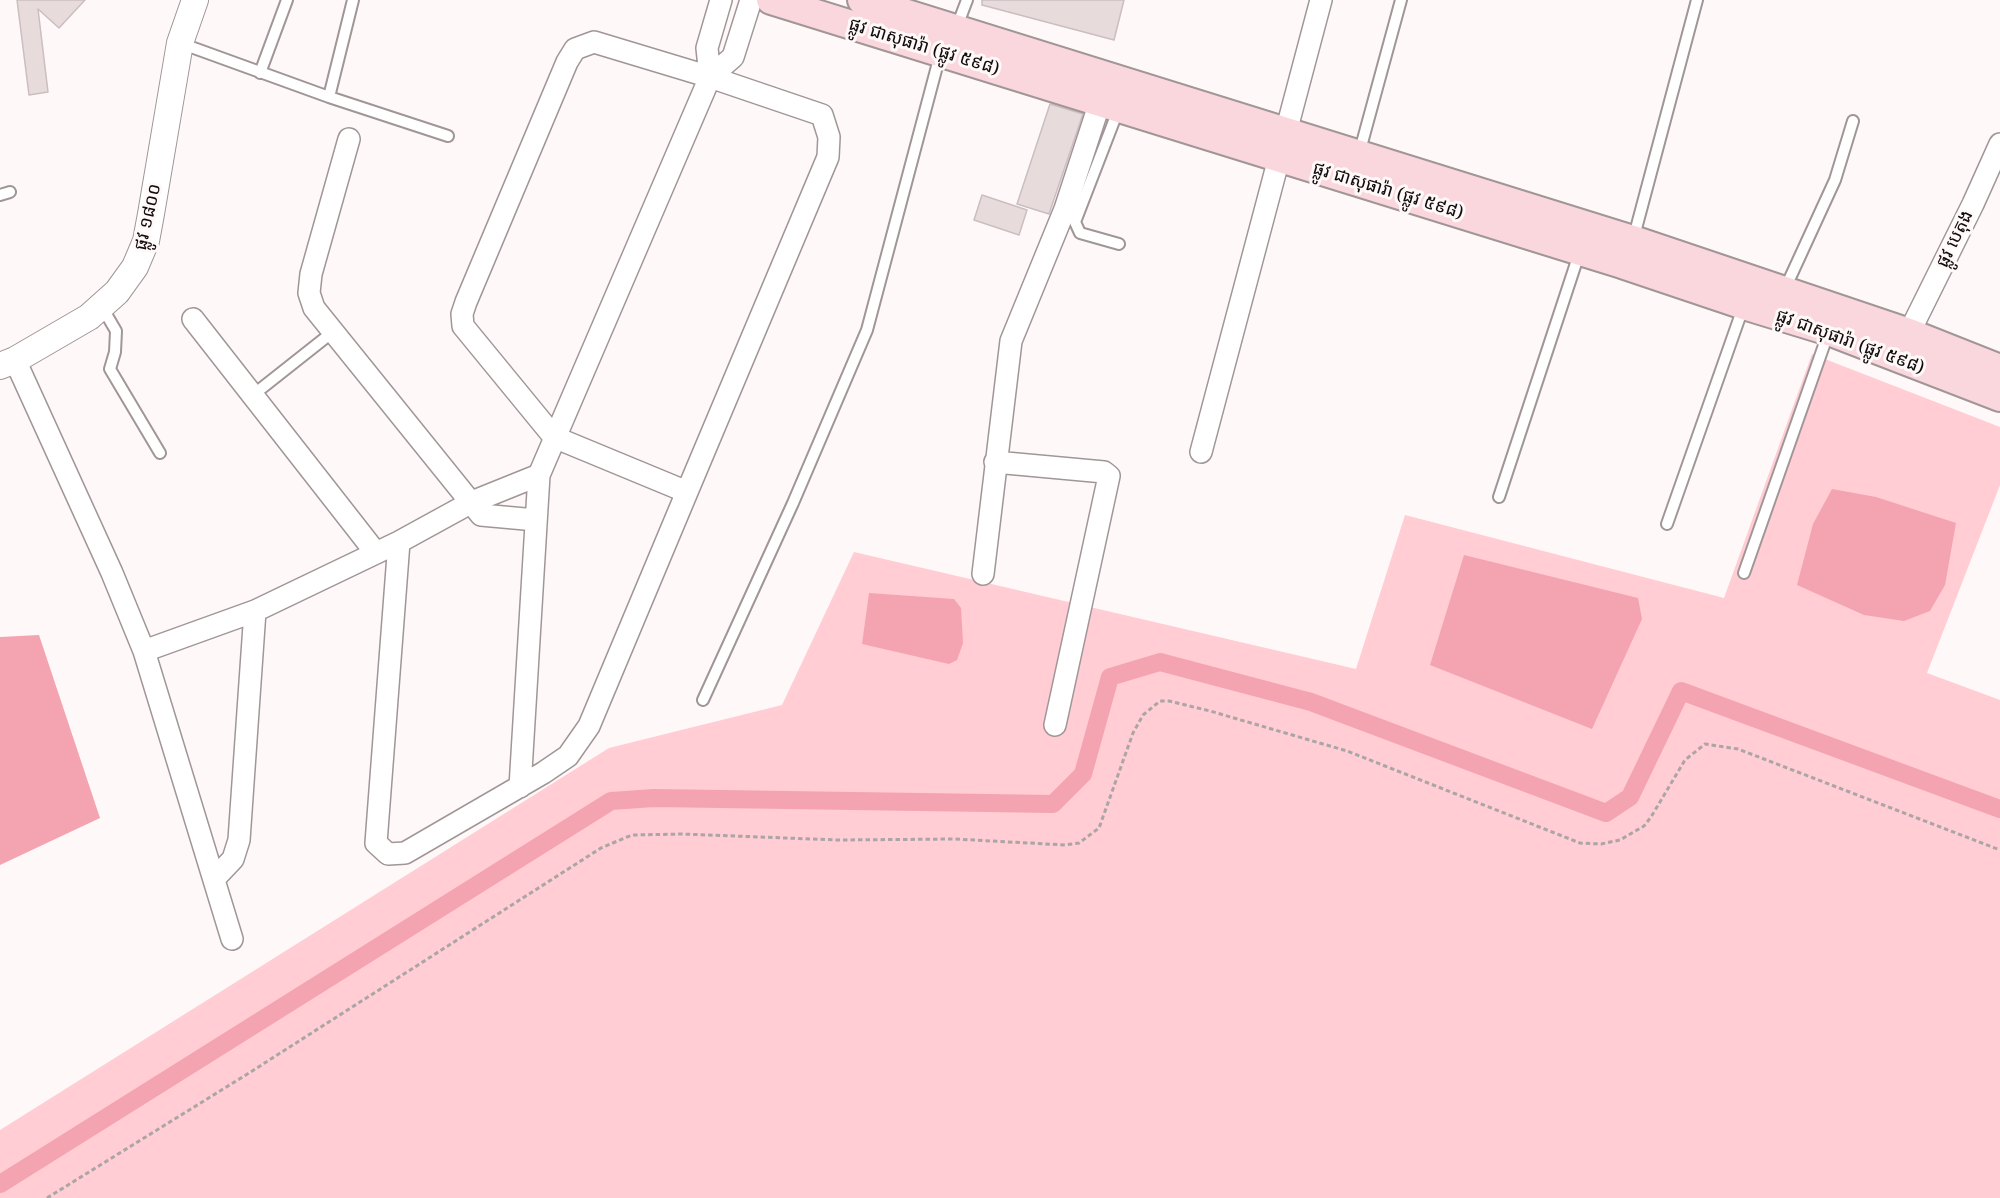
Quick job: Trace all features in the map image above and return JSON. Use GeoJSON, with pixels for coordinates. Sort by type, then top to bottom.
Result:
{"type":"FeatureCollection","features":[{"type":"Feature","properties":{"kind":"main road","name":"ផ្លូវ ជាសុផារ៉ា (ផ្លូវ ៥៩៨)"},"geometry":{"type":"LineString","coordinates":[[771,0],[904,22]]}},
{"type":"Feature","properties":{"kind":"main road","name":"ផ្លូវ ជាសុផារ៉ា (ផ្លូវ ៥៩៨)"},"geometry":{"type":"LineString","coordinates":[[862,0],[904,22],[949,41],[1282,145],[1580,251],[1784,291],[1909,333],[2000,369]]}},
{"type":"Feature","properties":{"kind":"main road","name":"ផ្លូវ ជាសុផារ៉ា (ផ្លូវ ៥៩៨)"},"geometry":{"type":"LineString","coordinates":[[1004,58],[1110,105],[1282,145],[1359,155],[1633,240],[1744,305],[1829,331],[2000,397]]}},
{"type":"Feature","properties":{"kind":"street","name":"ផ្លូវ ១៨០០"},"geometry":{"type":"LineString","coordinates":[[8,363],[89,317],[117,292],[135,267],[146,241],[180,43],[195,0]]}},
{"type":"Feature","properties":{"kind":"street"},"geometry":{"type":"LineString","coordinates":[[710,77],[706,48],[721,0]]}},
{"type":"Feature","properties":{"kind":"street"},"geometry":{"type":"LineString","coordinates":[[520,787],[539,475],[710,77],[734,57],[751,0]]}},
{"type":"Feature","properties":{"kind":"street"},"geometry":{"type":"LineString","coordinates":[[1201,452],[1321,0]]}},
{"type":"Feature","properties":{"kind":"street"},"geometry":{"type":"LineString","coordinates":[[399,542],[376,843],[388,854],[405,853],[520,787],[568,756],[589,726],[828,157],[829,137],[822,115],[710,77],[594,42],[575,49],[567,62],[465,302],[462,314],[463,326],[555,437],[687,492]]}},
{"type":"Feature","properties":{"kind":"street"},"geometry":{"type":"LineString","coordinates":[[983,574],[1011,341],[1110,105]]}},
{"type":"Feature","properties":{"kind":"street"},"geometry":{"type":"LineString","coordinates":[[349,140],[311,274],[309,293],[314,308],[481,515],[536,520]]}},
{"type":"Feature","properties":{"kind":"street","name":"ផ្លូវ បេតុង"},"geometry":{"type":"LineString","coordinates":[[1909,333],[2000,144]]}},
{"type":"Feature","properties":{"kind":"street"},"geometry":{"type":"LineString","coordinates":[[193,319],[376,553]]}},
{"type":"Feature","properties":{"kind":"street"},"geometry":{"type":"LineString","coordinates":[[8,363],[112,573],[144,651],[232,939]]}},
{"type":"Feature","properties":{"kind":"street"},"geometry":{"type":"LineString","coordinates":[[995,462],[1104,472],[1109,476],[1054,725]]}},
{"type":"Feature","properties":{"kind":"street"},"geometry":{"type":"LineString","coordinates":[[144,651],[255,611],[399,542],[472,502],[539,475]]}},
{"type":"Feature","properties":{"kind":"street"},"geometry":{"type":"LineString","coordinates":[[214,879],[233,859],[239,840],[255,611]]}},
{"type":"Feature","properties":{"kind":"lane"},"geometry":{"type":"LineString","coordinates":[[260,73],[287,0]]}},
{"type":"Feature","properties":{"kind":"lane"},"geometry":{"type":"LineString","coordinates":[[329,98],[353,0]]}},
{"type":"Feature","properties":{"kind":"lane"},"geometry":{"type":"LineString","coordinates":[[703,700],[793,502],[867,330],[949,41],[967,0]]}},
{"type":"Feature","properties":{"kind":"lane"},"geometry":{"type":"LineString","coordinates":[[1359,155],[1401,0]]}},
{"type":"Feature","properties":{"kind":"lane"},"geometry":{"type":"LineString","coordinates":[[1633,240],[1697,0]]}},
{"type":"Feature","properties":{"kind":"lane"},"geometry":{"type":"LineString","coordinates":[[180,43],[329,98],[448,136]]}},
{"type":"Feature","properties":{"kind":"lane"},"geometry":{"type":"LineString","coordinates":[[1110,105],[1075,222],[1080,233],[1119,244]]}},
{"type":"Feature","properties":{"kind":"lane"},"geometry":{"type":"LineString","coordinates":[[1784,291],[1835,180],[1853,121]]}},
{"type":"Feature","properties":{"kind":"lane"},"geometry":{"type":"LineString","coordinates":[[1498,497],[1580,251]]}},
{"type":"Feature","properties":{"kind":"lane"},"geometry":{"type":"LineString","coordinates":[[1667,524],[1744,305]]}},
{"type":"Feature","properties":{"kind":"lane"},"geometry":{"type":"LineString","coordinates":[[102,307],[116,331],[115,352],[110,369],[160,453]]}},
{"type":"Feature","properties":{"kind":"lane"},"geometry":{"type":"LineString","coordinates":[[253,395],[334,331]]}},
{"type":"Feature","properties":{"kind":"lane"},"geometry":{"type":"LineString","coordinates":[[1744,573],[1829,331]]}},
{"type":"Feature","properties":{"kind":"path"},"geometry":{"type":"LineString","coordinates":[[46,1198],[249,1073],[601,848],[627,837],[682,834],[838,840],[955,839],[1065,845],[1079,843],[1099,828],[1133,733],[1143,715],[1160,701],[1210,711],[1347,752],[1580,843],[1601,844],[1620,840],[1644,826],[1685,760],[1705,744],[1738,749],[2000,850]]}},
{"type":"Feature","properties":{"kind":"shaded area"},"geometry":{"type":"Polygon","coordinates":[[[1812,354],[2000,427],[2000,485],[1927,673],[2000,700],[2000,1198],[0,1198],[0,1130],[609,748],[782,705],[854,552],[1356,669],[1405,515],[1724,598],[1812,354]]]}},
{"type":"Feature","properties":{"kind":"shaded area"},"geometry":{"type":"Polygon","coordinates":[[[1832,489],[1876,497],[1956,523],[1945,585],[1930,611],[1904,621],[1864,615],[1797,585],[1813,524],[1832,489]]]}},
{"type":"Feature","properties":{"kind":"shaded area"},"geometry":{"type":"Polygon","coordinates":[[[1464,555],[1638,598],[1642,619],[1592,729],[1430,665],[1464,555]]]}},
{"type":"Feature","properties":{"kind":"shaded area"},"geometry":{"type":"Polygon","coordinates":[[[869,593],[954,599],[961,608],[963,643],[957,660],[949,664],[862,644],[869,593]]]}},
{"type":"Feature","properties":{"kind":"shaded area"},"geometry":{"type":"Polygon","coordinates":[[[39,635],[100,818],[0,865],[0,637],[39,635]]]}},
{"type":"Feature","properties":{"kind":"building"},"geometry":{"type":"Polygon","coordinates":[[[17,0],[85,0],[59,28],[38,9],[48,92],[29,95],[17,0]]]}},
{"type":"Feature","properties":{"kind":"building"},"geometry":{"type":"Polygon","coordinates":[[[982,0],[1124,0],[1114,40],[982,5],[982,0]]]}},
{"type":"Feature","properties":{"kind":"building"},"geometry":{"type":"Polygon","coordinates":[[[1050,104],[1083,114],[1049,214],[1017,204],[1050,104]]]}},
{"type":"Feature","properties":{"kind":"building"},"geometry":{"type":"Polygon","coordinates":[[[982,195],[1027,210],[1019,235],[974,220],[982,195]]]}},
{"type":"Feature","properties":{"kind":"waterway"},"geometry":{"type":"LineString","coordinates":[[0,1184],[611,801],[654,798],[1053,804],[1083,774],[1110,677],[1160,662],[1311,702],[1606,813],[1630,797],[1681,691],[2000,809]]}}]}
